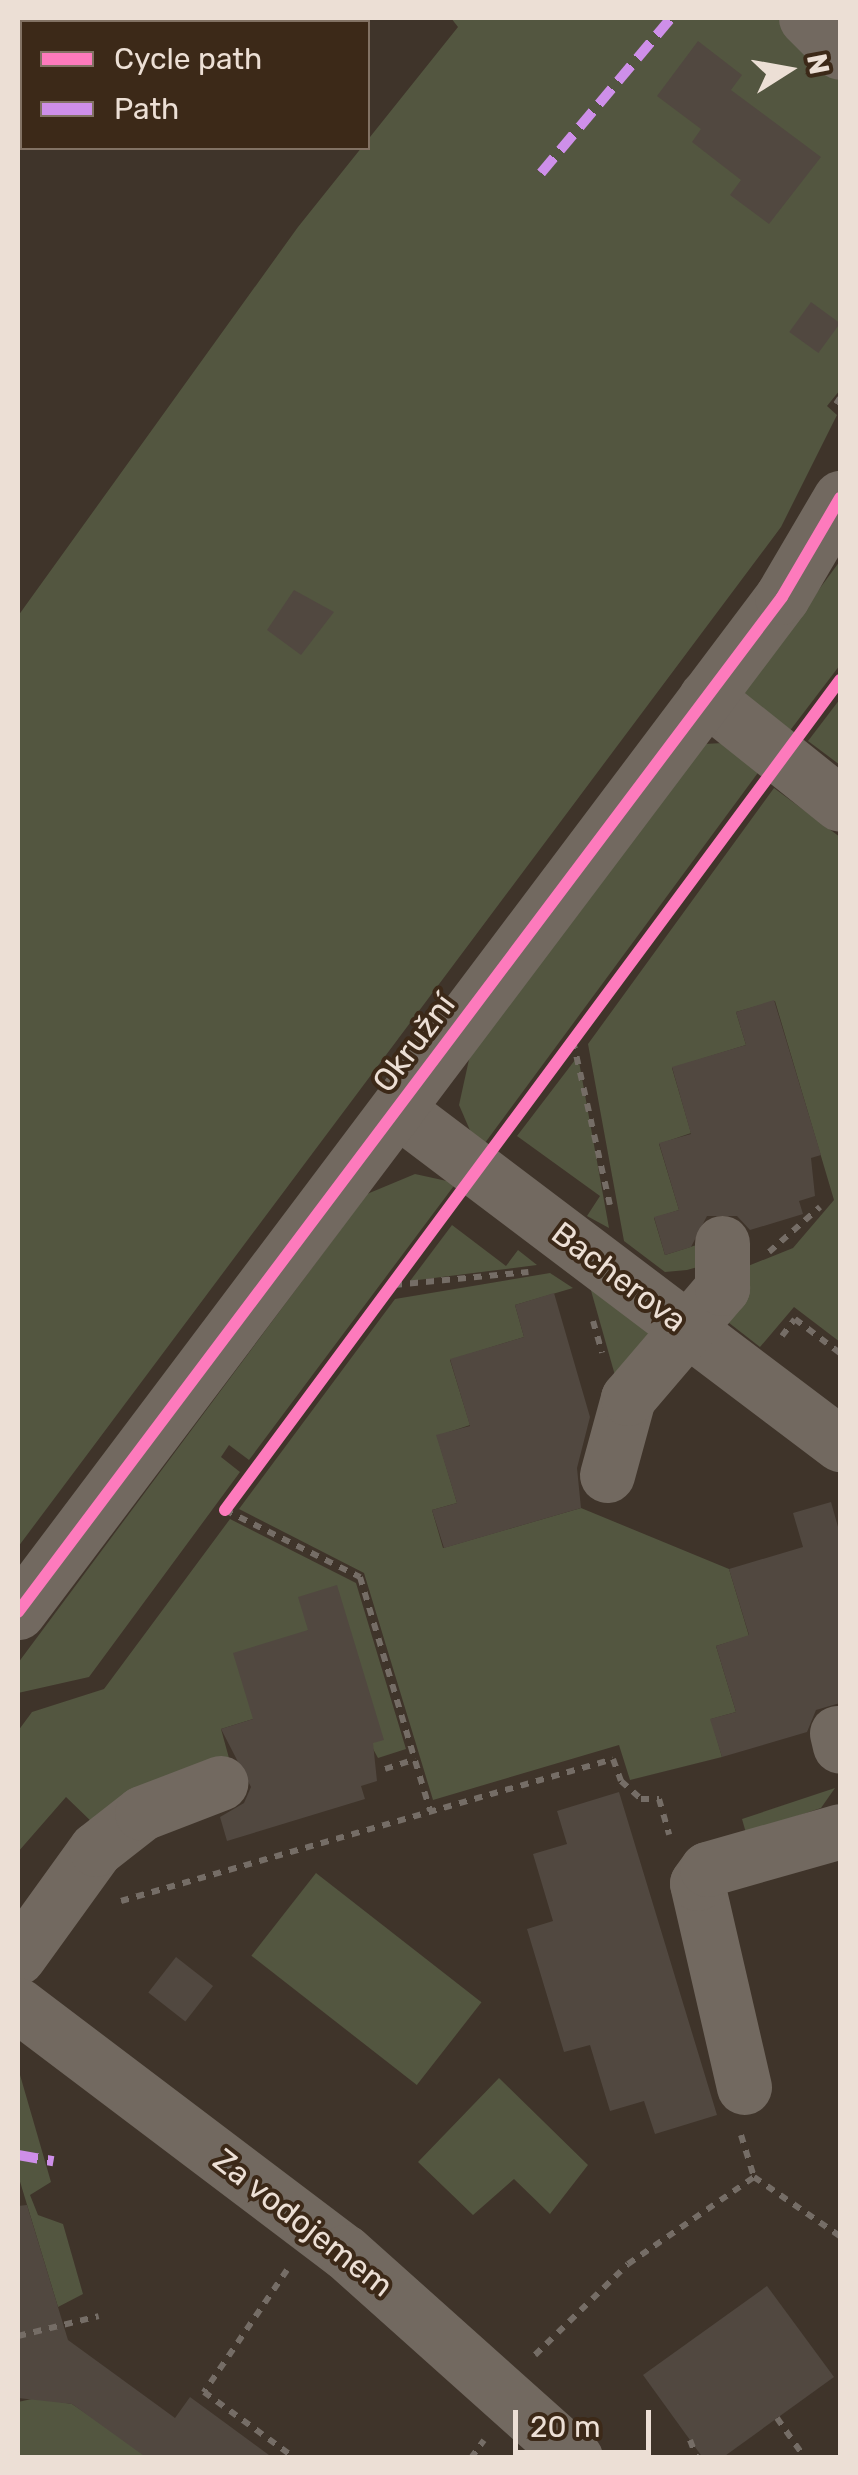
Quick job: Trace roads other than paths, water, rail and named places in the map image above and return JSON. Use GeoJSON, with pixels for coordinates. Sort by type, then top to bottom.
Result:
{"type":"FeatureCollection","features":[{"type":"Feature","properties":{"kind":"street"},"geometry":{"type":"LineString","coordinates":[[806,18],[840,52]]}},
{"type":"Feature","properties":{"kind":"street"},"geometry":{"type":"LineString","coordinates":[[836,514],[840,459]]}},
{"type":"Feature","properties":{"kind":"street","name":"Okružní"},"geometry":{"type":"LineString","coordinates":[[18,1612],[782,598],[836,514]]}},
{"type":"Feature","properties":{"kind":"street"},"geometry":{"type":"LineString","coordinates":[[706,697],[840,804]]}},
{"type":"Feature","properties":{"kind":"street","name":"Bacherova"},"geometry":{"type":"LineString","coordinates":[[398,1110],[840,1444]]}},
{"type":"Feature","properties":{"kind":"street"},"geometry":{"type":"LineString","coordinates":[[607,1474],[628,1398],[690,1331],[722,1288],[725,1254]]}},
{"type":"Feature","properties":{"kind":"street"},"geometry":{"type":"LineString","coordinates":[[18,1957],[96,1849],[142,1813],[220,1784]]}},
{"type":"Feature","properties":{"kind":"street"},"geometry":{"type":"LineString","coordinates":[[744,2088],[695,1902],[707,1869],[840,1832]]}},
{"type":"Feature","properties":{"kind":"street","name":"Za vodojemem"},"geometry":{"type":"LineString","coordinates":[[18,2005],[345,2252],[575,2458]]}}]}
